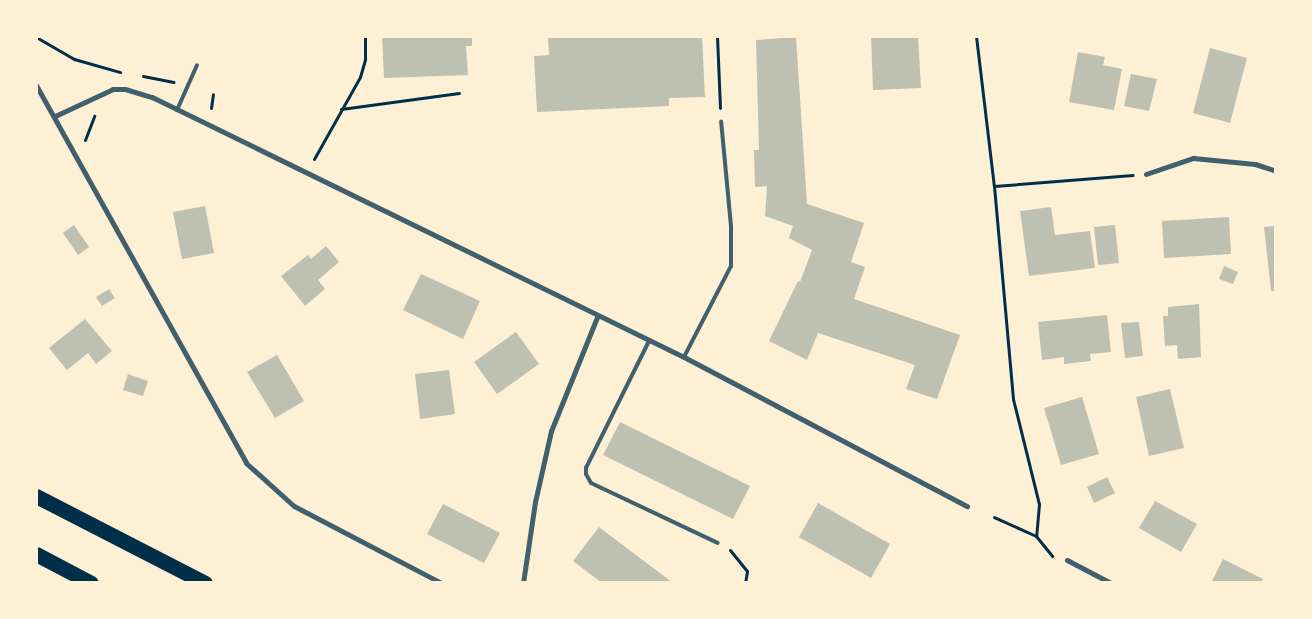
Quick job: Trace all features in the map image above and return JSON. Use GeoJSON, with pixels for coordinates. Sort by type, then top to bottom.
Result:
{"type":"FeatureCollection","features":[{"type":"Feature","properties":{"kind":"highway"},"geometry":{"type":"LineString","coordinates":[[36,496],[205,583]]}},
{"type":"Feature","properties":{"kind":"highway"},"geometry":{"type":"LineString","coordinates":[[36,554],[91,583]]}},
{"type":"Feature","properties":{"kind":"street"},"geometry":{"type":"LineString","coordinates":[[36,85],[55,116],[246,463],[294,506],[441,583]]}},
{"type":"Feature","properties":{"kind":"street"},"geometry":{"type":"LineString","coordinates":[[55,116],[113,89],[139,92],[597,317],[684,357],[967,506]]}},
{"type":"Feature","properties":{"kind":"street"},"geometry":{"type":"LineString","coordinates":[[1146,174],[1193,158],[1254,164],[1276,171]]}},
{"type":"Feature","properties":{"kind":"street"},"geometry":{"type":"LineString","coordinates":[[523,583],[535,502],[551,431],[597,317]]}},
{"type":"Feature","properties":{"kind":"street"},"geometry":{"type":"LineString","coordinates":[[1067,560],[1111,583]]}},
{"type":"Feature","properties":{"kind":"lane"},"geometry":{"type":"LineString","coordinates":[[177,110],[197,65]]}},
{"type":"Feature","properties":{"kind":"lane"},"geometry":{"type":"LineString","coordinates":[[684,357],[731,266],[731,226],[720,121]]}},
{"type":"Feature","properties":{"kind":"lane"},"geometry":{"type":"LineString","coordinates":[[649,340],[586,468],[586,474],[591,483],[718,543]]}},
{"type":"Feature","properties":{"kind":"path"},"geometry":{"type":"LineString","coordinates":[[312,162],[360,77],[365,59],[365,36]]}},
{"type":"Feature","properties":{"kind":"path"},"geometry":{"type":"LineString","coordinates":[[717,36],[720,121]]}},
{"type":"Feature","properties":{"kind":"path"},"geometry":{"type":"LineString","coordinates":[[976,36],[994,186],[1013,399],[1038,504],[1036,536],[994,517]]}},
{"type":"Feature","properties":{"kind":"path"},"geometry":{"type":"LineString","coordinates":[[36,37],[74,59],[125,73]]}},
{"type":"Feature","properties":{"kind":"path"},"geometry":{"type":"LineString","coordinates":[[134,74],[171,84],[177,80]]}},
{"type":"Feature","properties":{"kind":"path"},"geometry":{"type":"LineString","coordinates":[[340,110],[459,93]]}},
{"type":"Feature","properties":{"kind":"path"},"geometry":{"type":"LineString","coordinates":[[86,148],[85,134],[98,112]]}},
{"type":"Feature","properties":{"kind":"path"},"geometry":{"type":"LineString","coordinates":[[994,186],[1146,174]]}},
{"type":"Feature","properties":{"kind":"path"},"geometry":{"type":"LineString","coordinates":[[718,543],[741,560],[747,571],[745,583]]}},
{"type":"Feature","properties":{"kind":"building"},"geometry":{"type":"Polygon","coordinates":[[[382,36],[472,36],[472,46],[466,46],[468,75],[384,78],[382,36]]]}},
{"type":"Feature","properties":{"kind":"building"},"geometry":{"type":"Polygon","coordinates":[[[548,36],[702,36],[705,97],[669,98],[669,106],[537,112],[534,56],[549,55],[548,36]]]}},
{"type":"Feature","properties":{"kind":"building"},"geometry":{"type":"Polygon","coordinates":[[[871,36],[918,36],[921,88],[873,90],[871,36]]]}},
{"type":"Feature","properties":{"kind":"building"},"geometry":{"type":"Polygon","coordinates":[[[796,37],[807,204],[864,223],[851,262],[865,267],[854,299],[960,335],[937,399],[906,389],[915,365],[818,333],[807,360],[769,341],[798,281],[800,282],[812,250],[789,238],[793,226],[765,216],[767,186],[755,187],[754,150],[759,150],[756,40],[796,37]]]}},
{"type":"Feature","properties":{"kind":"building"},"geometry":{"type":"Polygon","coordinates":[[[1210,48],[1247,58],[1230,123],[1193,113],[1210,48]]]}},
{"type":"Feature","properties":{"kind":"building"},"geometry":{"type":"Polygon","coordinates":[[[1078,52],[1105,57],[1103,65],[1122,69],[1114,110],[1069,102],[1078,52]]]}},
{"type":"Feature","properties":{"kind":"building"},"geometry":{"type":"Polygon","coordinates":[[[1131,74],[1157,79],[1149,111],[1124,106],[1131,74]]]}},
{"type":"Feature","properties":{"kind":"building"},"geometry":{"type":"Polygon","coordinates":[[[205,206],[214,253],[182,259],[173,212],[205,206]]]}},
{"type":"Feature","properties":{"kind":"building"},"geometry":{"type":"Polygon","coordinates":[[[1051,207],[1055,235],[1090,231],[1095,268],[1029,276],[1020,211],[1051,207]]]}},
{"type":"Feature","properties":{"kind":"building"},"geometry":{"type":"Polygon","coordinates":[[[1229,217],[1231,254],[1164,258],[1162,221],[1229,217]]]}},
{"type":"Feature","properties":{"kind":"building"},"geometry":{"type":"Polygon","coordinates":[[[74,225],[89,247],[78,255],[63,233],[74,225]]]}},
{"type":"Feature","properties":{"kind":"building"},"geometry":{"type":"Polygon","coordinates":[[[1115,225],[1119,263],[1098,265],[1094,227],[1115,225]]]}},
{"type":"Feature","properties":{"kind":"building"},"geometry":{"type":"Polygon","coordinates":[[[1276,226],[1276,291],[1271,291],[1264,227],[1276,226]]]}},
{"type":"Feature","properties":{"kind":"building"},"geometry":{"type":"Polygon","coordinates":[[[326,246],[339,262],[318,280],[325,289],[305,306],[281,276],[308,255],[311,259],[326,246]]]}},
{"type":"Feature","properties":{"kind":"building"},"geometry":{"type":"Polygon","coordinates":[[[1224,266],[1238,272],[1233,284],[1219,279],[1224,266]]]}},
{"type":"Feature","properties":{"kind":"building"},"geometry":{"type":"Polygon","coordinates":[[[421,274],[480,301],[463,339],[403,310],[421,274]]]}},
{"type":"Feature","properties":{"kind":"building"},"geometry":{"type":"Polygon","coordinates":[[[109,289],[115,298],[102,306],[96,297],[109,289]]]}},
{"type":"Feature","properties":{"kind":"building"},"geometry":{"type":"Polygon","coordinates":[[[1199,304],[1201,357],[1178,359],[1177,345],[1165,346],[1163,316],[1168,316],[1168,307],[1199,304]]]}},
{"type":"Feature","properties":{"kind":"building"},"geometry":{"type":"Polygon","coordinates":[[[1107,315],[1111,352],[1090,354],[1091,361],[1064,364],[1064,357],[1042,360],[1038,322],[1107,315]]]}},
{"type":"Feature","properties":{"kind":"building"},"geometry":{"type":"Polygon","coordinates":[[[85,319],[112,351],[96,364],[88,353],[67,370],[49,348],[85,319]]]}},
{"type":"Feature","properties":{"kind":"building"},"geometry":{"type":"Polygon","coordinates":[[[1139,322],[1143,356],[1125,358],[1121,323],[1139,322]]]}},
{"type":"Feature","properties":{"kind":"building"},"geometry":{"type":"Polygon","coordinates":[[[516,332],[539,364],[497,394],[474,362],[516,332]]]}},
{"type":"Feature","properties":{"kind":"building"},"geometry":{"type":"Polygon","coordinates":[[[277,355],[304,401],[275,418],[247,372],[277,355]]]}},
{"type":"Feature","properties":{"kind":"building"},"geometry":{"type":"Polygon","coordinates":[[[449,370],[455,414],[420,419],[415,374],[449,370]]]}},
{"type":"Feature","properties":{"kind":"building"},"geometry":{"type":"Polygon","coordinates":[[[128,374],[148,381],[143,396],[123,390],[128,374]]]}},
{"type":"Feature","properties":{"kind":"building"},"geometry":{"type":"Polygon","coordinates":[[[1170,389],[1184,448],[1149,456],[1136,397],[1170,389]]]}},
{"type":"Feature","properties":{"kind":"building"},"geometry":{"type":"Polygon","coordinates":[[[1082,397],[1099,454],[1061,465],[1044,408],[1082,397]]]}},
{"type":"Feature","properties":{"kind":"building"},"geometry":{"type":"Polygon","coordinates":[[[620,422],[750,486],[733,519],[603,455],[620,422]]]}},
{"type":"Feature","properties":{"kind":"building"},"geometry":{"type":"Polygon","coordinates":[[[1107,477],[1115,493],[1094,503],[1087,487],[1107,477]]]}},
{"type":"Feature","properties":{"kind":"building"},"geometry":{"type":"Polygon","coordinates":[[[1155,501],[1197,524],[1181,552],[1139,528],[1155,501]]]}},
{"type":"Feature","properties":{"kind":"building"},"geometry":{"type":"Polygon","coordinates":[[[818,503],[890,544],[871,578],[799,537],[818,503]]]}},
{"type":"Feature","properties":{"kind":"building"},"geometry":{"type":"Polygon","coordinates":[[[443,504],[500,533],[484,563],[427,534],[443,504]]]}},
{"type":"Feature","properties":{"kind":"building"},"geometry":{"type":"Polygon","coordinates":[[[599,527],[673,583],[602,583],[573,561],[599,527]]]}},
{"type":"Feature","properties":{"kind":"building"},"geometry":{"type":"Polygon","coordinates":[[[1223,559],[1263,579],[1261,583],[1211,583],[1223,559]]]}}]}
